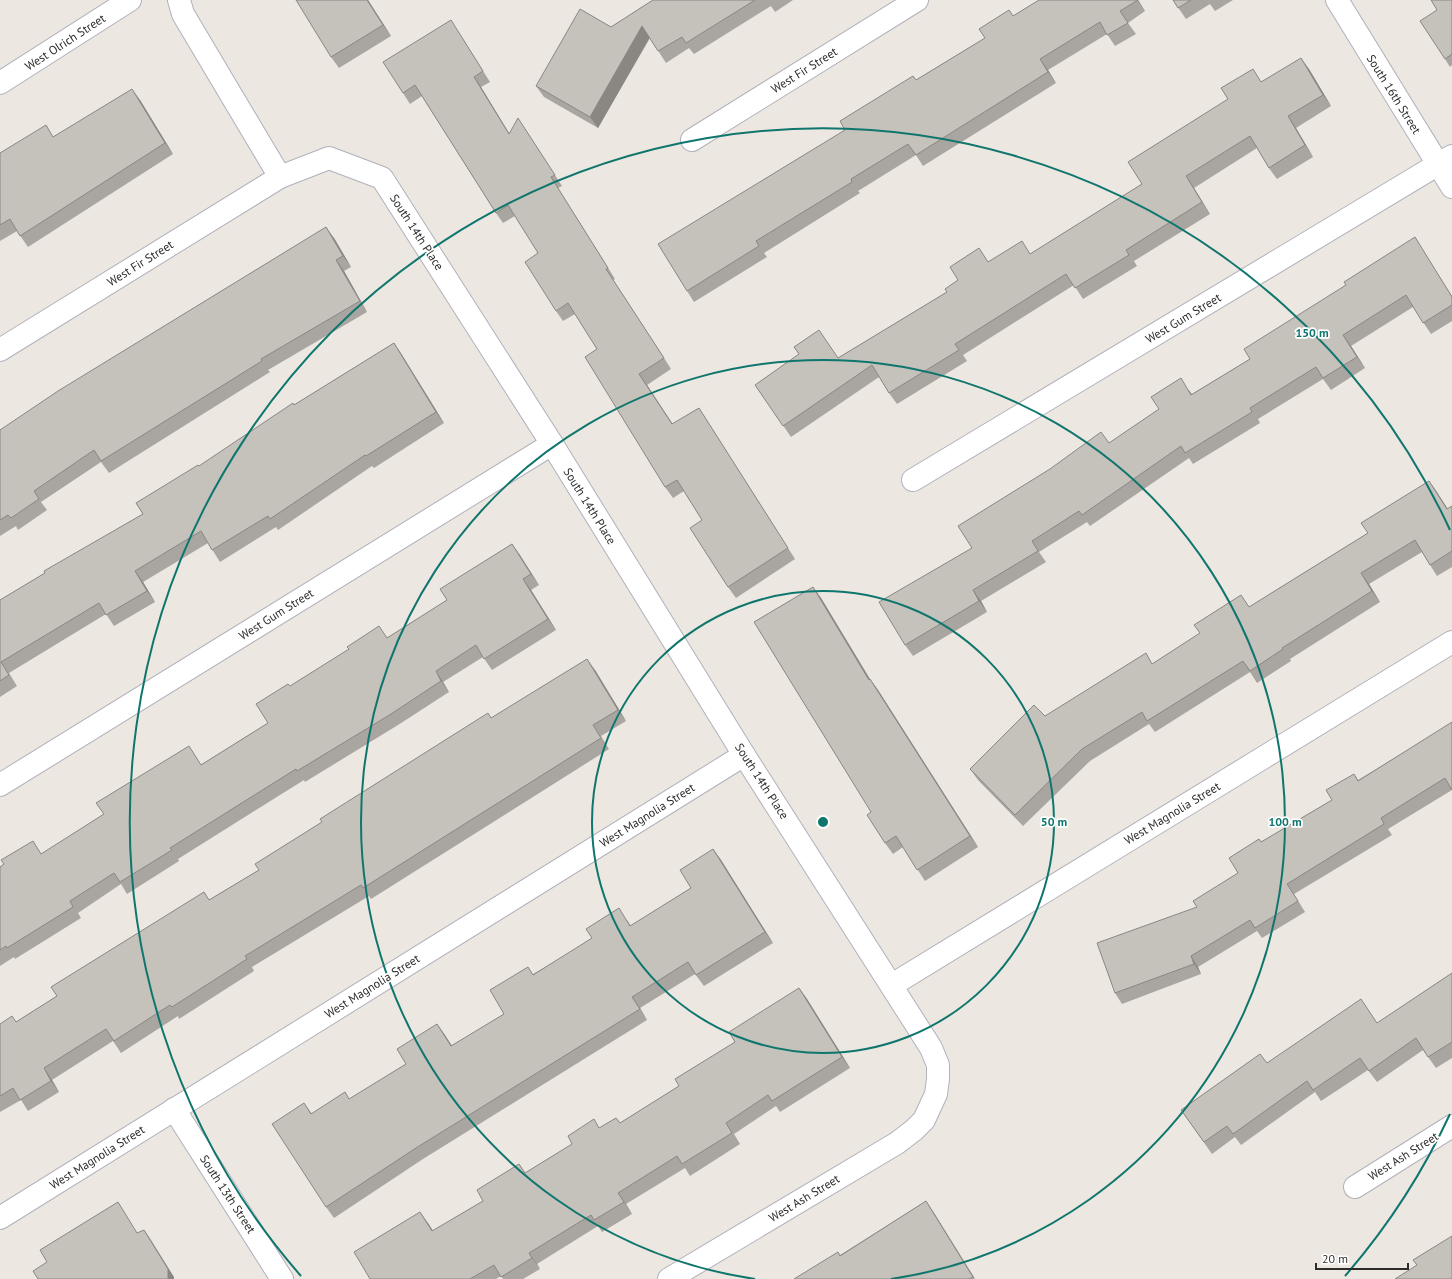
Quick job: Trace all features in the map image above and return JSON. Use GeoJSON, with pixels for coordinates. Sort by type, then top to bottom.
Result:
{"type":"FeatureCollection","features":[{"type":"Feature","properties":{"kind":"street","name":"West Olrich Street"},"geometry":{"type":"LineString","coordinates":[[0,83],[130,0]]}},
{"type":"Feature","properties":{"kind":"street"},"geometry":{"type":"LineString","coordinates":[[179,0],[183,14],[280,177]]}},
{"type":"Feature","properties":{"kind":"street","name":"West Fir Street"},"geometry":{"type":"LineString","coordinates":[[692,140],[917,0]]}},
{"type":"Feature","properties":{"kind":"street","name":"South 16th Street"},"geometry":{"type":"LineString","coordinates":[[1337,0],[1445,160],[1452,187]]}},
{"type":"Feature","properties":{"kind":"street","name":"South 14th Place"},"geometry":{"type":"LineString","coordinates":[[280,177],[329,158],[382,178],[552,444],[744,755],[931,1048],[938,1065],[938,1079],[931,1108]]}},
{"type":"Feature","properties":{"kind":"street","name":"West Gum Street"},"geometry":{"type":"LineString","coordinates":[[913,480],[1445,160]]}},
{"type":"Feature","properties":{"kind":"street","name":"West Fir Street"},"geometry":{"type":"LineString","coordinates":[[0,350],[280,177]]}},
{"type":"Feature","properties":{"kind":"street","name":"West Gum Street"},"geometry":{"type":"LineString","coordinates":[[0,785],[552,444]]}},
{"type":"Feature","properties":{"kind":"street","name":"West Magnolia Street"},"geometry":{"type":"LineString","coordinates":[[892,985],[1452,642]]}},
{"type":"Feature","properties":{"kind":"street","name":"West Magnolia Street"},"geometry":{"type":"LineString","coordinates":[[0,1218],[744,755]]}},
{"type":"Feature","properties":{"kind":"street","name":"West Ash Street"},"geometry":{"type":"LineString","coordinates":[[669,1279],[897,1143],[924,1120],[931,1108]]}},
{"type":"Feature","properties":{"kind":"street","name":"South 13th Street"},"geometry":{"type":"LineString","coordinates":[[174,1109],[282,1279]]}},
{"type":"Feature","properties":{"kind":"street","name":"West Ash Street"},"geometry":{"type":"LineString","coordinates":[[1355,1187],[1452,1126]]}},
{"type":"Feature","properties":{"kind":"building"},"geometry":{"type":"Polygon","coordinates":[[[296,0],[367,0],[383,25],[331,57],[296,0]]]}},
{"type":"Feature","properties":{"kind":"building"},"geometry":{"type":"Polygon","coordinates":[[[653,0],[755,0],[686,43],[682,37],[658,51],[642,26],[590,117],[536,86],[580,9],[611,27],[653,0]]]}},
{"type":"Feature","properties":{"kind":"building"},"geometry":{"type":"Polygon","coordinates":[[[1039,0],[1138,0],[1120,11],[1128,23],[1107,35],[1100,22],[1040,59],[1048,72],[916,155],[908,144],[851,179],[852,182],[756,241],[759,246],[687,291],[658,244],[845,130],[840,121],[913,76],[916,80],[985,38],[979,29],[1009,10],[1013,16],[1039,0]]]}},
{"type":"Feature","properties":{"kind":"building"},"geometry":{"type":"Polygon","coordinates":[[[1173,0],[1191,0],[1178,8],[1173,0]]]}},
{"type":"Feature","properties":{"kind":"building"},"geometry":{"type":"Polygon","coordinates":[[[1431,0],[1452,0],[1452,54],[1445,59],[1420,21],[1437,10],[1431,0]]]}},
{"type":"Feature","properties":{"kind":"building"},"geometry":{"type":"Polygon","coordinates":[[[451,20],[483,71],[474,77],[509,134],[518,118],[555,175],[551,177],[608,268],[606,269],[664,358],[639,374],[672,424],[699,408],[788,548],[728,587],[690,528],[702,520],[677,480],[665,487],[585,357],[597,349],[568,303],[556,311],[525,262],[538,253],[508,205],[496,213],[415,85],[403,93],[383,62],[451,20]]]}},
{"type":"Feature","properties":{"kind":"building"},"geometry":{"type":"Polygon","coordinates":[[[1301,58],[1323,95],[1288,116],[1305,145],[1269,168],[1250,136],[1186,176],[1202,202],[1126,250],[1129,255],[1075,288],[1066,274],[955,344],[959,350],[889,393],[872,365],[783,426],[755,385],[799,354],[794,347],[819,330],[838,358],[947,292],[945,289],[958,280],[950,267],[979,248],[988,262],[1022,241],[1030,254],[1142,184],[1128,162],[1228,99],[1221,88],[1253,69],[1261,82],[1301,58]]]}},
{"type":"Feature","properties":{"kind":"building"},"geometry":{"type":"Polygon","coordinates":[[[132,89],[165,143],[20,236],[10,219],[0,225],[0,153],[46,125],[53,137],[132,89]]]}},
{"type":"Feature","properties":{"kind":"building"},"geometry":{"type":"Polygon","coordinates":[[[326,227],[343,256],[336,260],[360,301],[261,359],[262,361],[101,461],[94,450],[34,491],[39,499],[11,518],[8,515],[0,520],[0,430],[58,391],[326,227]]]}},
{"type":"Feature","properties":{"kind":"building"},"geometry":{"type":"Polygon","coordinates":[[[1415,237],[1452,297],[1452,305],[1423,323],[1406,295],[1343,335],[1357,357],[1323,378],[1316,367],[1250,408],[1252,412],[1185,453],[1181,446],[1082,515],[1079,511],[1032,541],[1038,551],[973,590],[979,601],[905,645],[879,602],[972,548],[958,526],[1050,469],[1101,432],[1109,443],[1159,409],[1151,397],[1181,378],[1191,395],[1250,359],[1244,349],[1346,285],[1344,282],[1415,237]]]}},
{"type":"Feature","properties":{"kind":"building"},"geometry":{"type":"Polygon","coordinates":[[[394,343],[436,412],[366,456],[365,455],[270,519],[268,516],[212,550],[201,531],[135,571],[147,591],[106,615],[99,603],[1,662],[9,675],[0,681],[0,600],[45,573],[44,571],[143,514],[136,503],[198,465],[199,466],[293,403],[294,405],[394,343]]]}},
{"type":"Feature","properties":{"kind":"building"},"geometry":{"type":"Polygon","coordinates":[[[1429,481],[1447,509],[1452,506],[1452,551],[1430,565],[1415,540],[1361,573],[1372,591],[1282,648],[1283,649],[1250,671],[1243,661],[1147,721],[1142,712],[1082,749],[1015,815],[970,769],[1034,705],[1045,716],[1146,653],[1152,664],[1200,633],[1194,625],[1241,595],[1249,607],[1368,533],[1361,523],[1429,481]]]}},
{"type":"Feature","properties":{"kind":"building"},"geometry":{"type":"Polygon","coordinates":[[[512,544],[531,574],[523,579],[548,619],[484,659],[476,645],[436,671],[441,681],[391,714],[297,771],[296,769],[170,848],[172,850],[120,882],[114,873],[70,901],[73,907],[7,948],[6,946],[0,950],[0,867],[4,864],[1,860],[33,841],[41,854],[104,814],[96,803],[189,746],[201,765],[268,723],[256,704],[288,684],[290,686],[349,649],[347,647],[379,626],[387,638],[447,600],[440,589],[512,544]]]}},
{"type":"Feature","properties":{"kind":"building"},"geometry":{"type":"Polygon","coordinates":[[[813,587],[869,680],[870,679],[970,836],[917,870],[896,836],[885,843],[867,815],[871,812],[754,622],[813,587]]]}},
{"type":"Feature","properties":{"kind":"building"},"geometry":{"type":"Polygon","coordinates":[[[587,659],[618,710],[593,725],[601,738],[363,888],[361,885],[245,956],[247,959],[172,1007],[170,1005],[114,1041],[106,1029],[44,1068],[51,1081],[20,1100],[13,1088],[0,1096],[0,1024],[12,1016],[16,1022],[57,996],[51,987],[204,892],[209,900],[259,870],[255,864],[322,822],[320,819],[488,713],[491,718],[587,659]]]}},
{"type":"Feature","properties":{"kind":"building"},"geometry":{"type":"Polygon","coordinates":[[[1452,722],[1452,790],[1445,778],[1381,818],[1384,824],[1287,884],[1298,901],[1255,928],[1250,920],[1191,956],[1194,964],[1115,993],[1097,943],[1197,907],[1193,901],[1238,873],[1229,858],[1259,839],[1261,842],[1332,800],[1326,790],[1354,774],[1358,781],[1452,722]]]}},
{"type":"Feature","properties":{"kind":"building"},"geometry":{"type":"Polygon","coordinates":[[[713,849],[765,932],[696,975],[688,962],[632,997],[640,1009],[416,1148],[326,1207],[272,1124],[304,1103],[311,1114],[345,1092],[349,1099],[406,1064],[397,1049],[437,1024],[451,1046],[504,1014],[490,990],[528,967],[533,975],[592,938],[586,929],[619,908],[630,926],[691,888],[680,870],[713,849]]]}},
{"type":"Feature","properties":{"kind":"building"},"geometry":{"type":"Polygon","coordinates":[[[1452,973],[1452,1042],[1428,1057],[1416,1038],[1369,1071],[1360,1058],[1313,1090],[1307,1081],[1233,1134],[1227,1126],[1204,1142],[1181,1110],[1260,1054],[1267,1063],[1361,999],[1377,1023],[1452,973]]]}},
{"type":"Feature","properties":{"kind":"building"},"geometry":{"type":"Polygon","coordinates":[[[799,988],[842,1057],[772,1101],[768,1095],[726,1123],[732,1133],[682,1164],[677,1156],[618,1193],[624,1202],[594,1220],[591,1215],[529,1253],[532,1258],[501,1277],[494,1265],[470,1279],[370,1279],[354,1252],[420,1212],[432,1231],[483,1201],[477,1190],[519,1164],[525,1173],[572,1144],[568,1136],[594,1119],[599,1128],[616,1118],[620,1123],[679,1086],[675,1079],[735,1042],[729,1032],[799,988]]]}},
{"type":"Feature","properties":{"kind":"building"},"geometry":{"type":"Polygon","coordinates":[[[926,1201],[973,1277],[969,1279],[794,1279],[838,1252],[840,1256],[926,1201]]]}},
{"type":"Feature","properties":{"kind":"building"},"geometry":{"type":"Polygon","coordinates":[[[118,1202],[137,1233],[144,1230],[168,1269],[168,1279],[38,1279],[33,1271],[47,1262],[40,1250],[118,1202]]]}},
{"type":"Feature","properties":{"kind":"building"},"geometry":{"type":"Polygon","coordinates":[[[1452,1236],[1452,1279],[1395,1279],[1417,1265],[1413,1260],[1452,1236]]]}}]}
